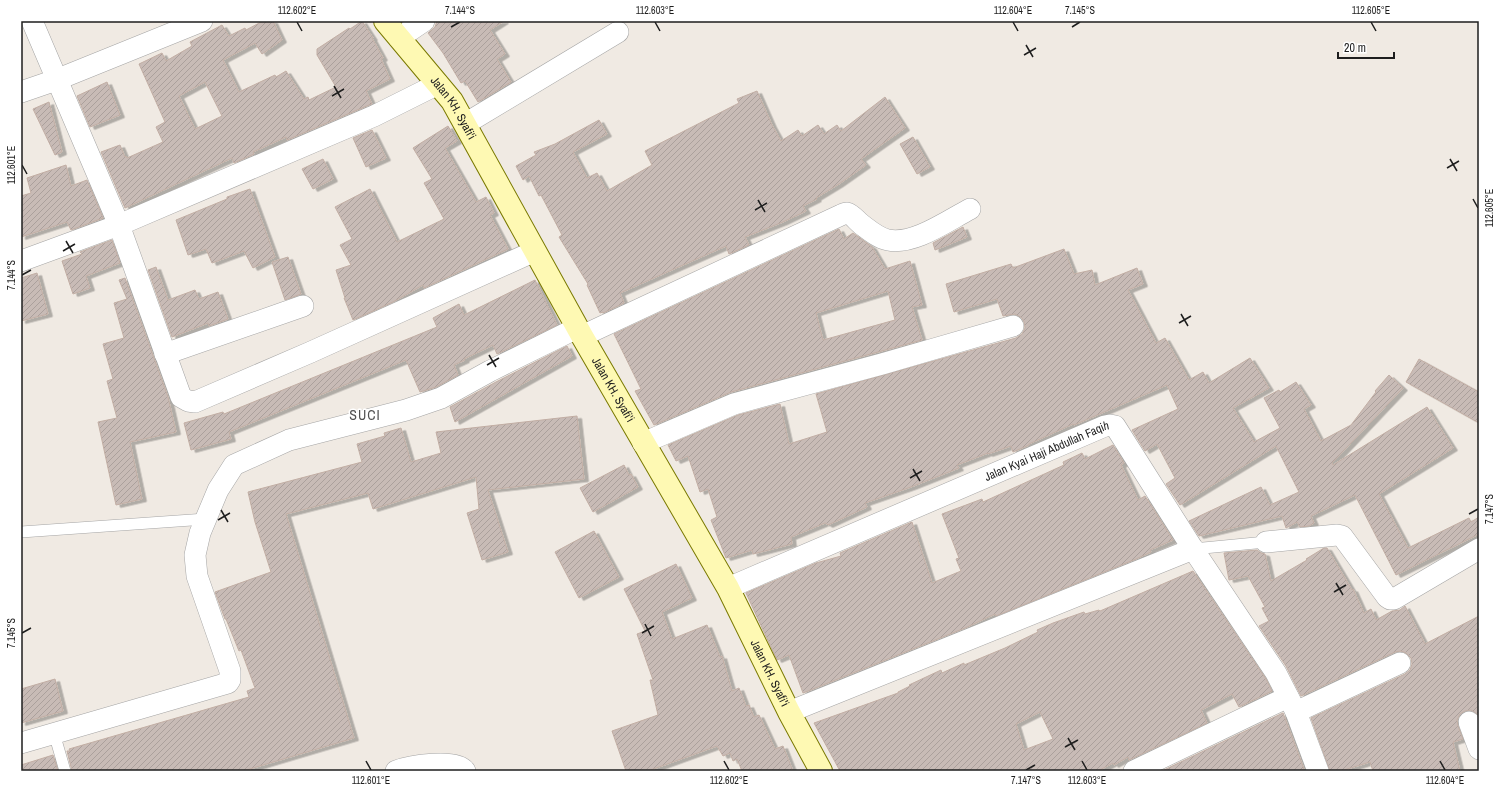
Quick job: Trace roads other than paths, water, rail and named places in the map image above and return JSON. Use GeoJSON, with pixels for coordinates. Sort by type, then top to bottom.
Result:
{"type":"FeatureCollection","features":[{"type":"Feature","properties":{"kind":"main road","name":"Jalan KH. Syafi'i"},"geometry":{"type":"LineString","coordinates":[[385,21],[452,101],[579,332],[642,443],[728,588],[788,712],[821,771]]}},
{"type":"Feature","properties":{"kind":"street"},"geometry":{"type":"LineString","coordinates":[[32,21],[119,224],[181,396],[188,402],[195,402],[318,349],[535,251]]}},
{"type":"Feature","properties":{"kind":"street"},"geometry":{"type":"LineString","coordinates":[[21,92],[56,80],[202,21]]}},
{"type":"Feature","properties":{"kind":"street"},"geometry":{"type":"LineString","coordinates":[[399,38],[424,21]]}},
{"type":"Feature","properties":{"kind":"street"},"geometry":{"type":"LineString","coordinates":[[465,124],[618,32]]}},
{"type":"Feature","properties":{"kind":"street"},"geometry":{"type":"LineString","coordinates":[[21,261],[119,224],[374,116],[438,84]]}},
{"type":"Feature","properties":{"kind":"street"},"geometry":{"type":"LineString","coordinates":[[21,743],[228,683],[231,676],[229,665],[197,576],[195,555],[200,533],[218,490],[234,465],[289,440],[406,410],[441,398],[490,371],[840,214],[847,213],[879,237],[888,240],[905,240],[920,236],[970,209]]}},
{"type":"Feature","properties":{"kind":"street"},"geometry":{"type":"LineString","coordinates":[[165,354],[303,306]]}},
{"type":"Feature","properties":{"kind":"street"},"geometry":{"type":"LineString","coordinates":[[642,443],[734,404],[1014,326]]}},
{"type":"Feature","properties":{"kind":"street","name":"Jalan Kyai Haji Abdullah Faqih"},"geometry":{"type":"LineString","coordinates":[[728,588],[1097,430],[1110,425],[1115,426],[1193,549],[1276,672],[1292,704],[1318,771]]}},
{"type":"Feature","properties":{"kind":"street"},"geometry":{"type":"LineString","coordinates":[[1266,542],[1337,535],[1342,536],[1390,599],[1394,599],[1479,550]]}},
{"type":"Feature","properties":{"kind":"street"},"geometry":{"type":"LineString","coordinates":[[788,712],[1193,549]]}},
{"type":"Feature","properties":{"kind":"street"},"geometry":{"type":"LineString","coordinates":[[1134,771],[1292,704],[1400,663]]}},
{"type":"Feature","properties":{"kind":"street"},"geometry":{"type":"LineString","coordinates":[[1469,722],[1479,749]]}},
{"type":"Feature","properties":{"kind":"street"},"geometry":{"type":"LineString","coordinates":[[396,771],[406,767],[433,765],[456,765],[463,768],[465,771]]}},
{"type":"Feature","properties":{"kind":"lane"},"geometry":{"type":"LineString","coordinates":[[21,532],[206,519]]}},
{"type":"Feature","properties":{"kind":"lane"},"geometry":{"type":"LineString","coordinates":[[1193,549],[1266,542]]}},
{"type":"Feature","properties":{"kind":"lane"},"geometry":{"type":"LineString","coordinates":[[54,734],[65,771]]}},
{"type":"Feature","properties":{"kind":"district","name":"SUCI"},"geometry":{"type":"Point","coordinates":[365,415]}}]}
